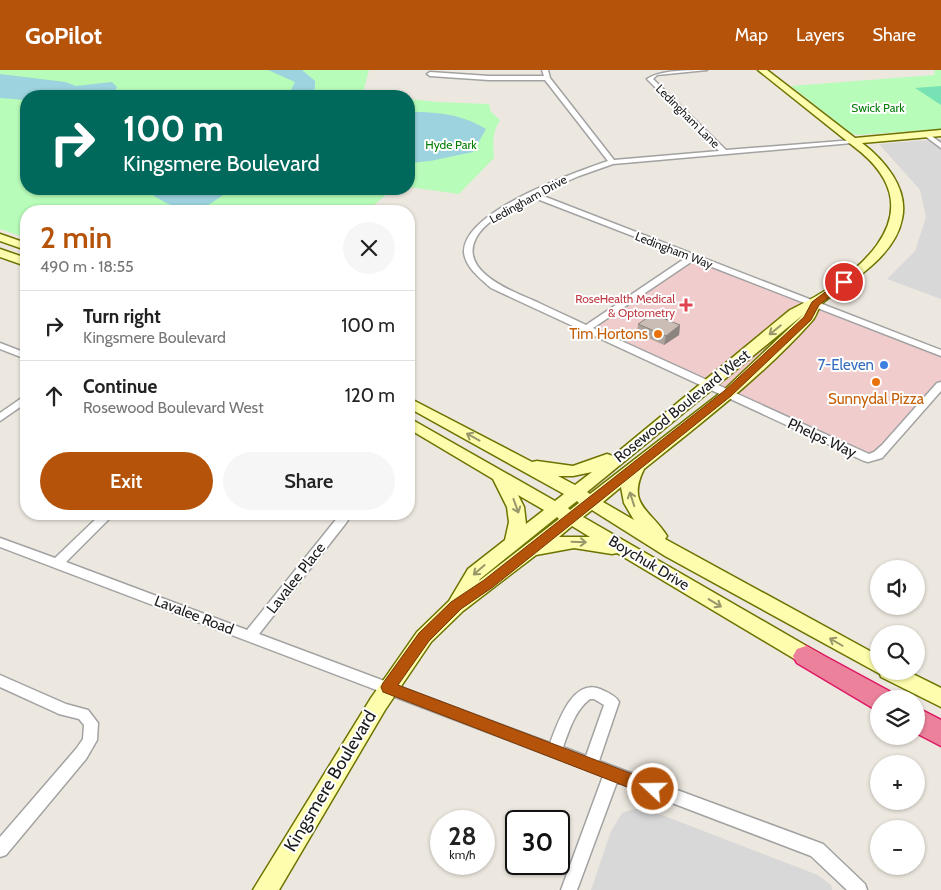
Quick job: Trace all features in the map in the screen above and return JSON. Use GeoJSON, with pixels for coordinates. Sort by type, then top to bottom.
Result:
{"type":"FeatureCollection","features":[{"type":"Feature","properties":{"kind":"highway"},"geometry":{"type":"LineString","coordinates":[[806,656],[870,693]]}},
{"type":"Feature","properties":{"kind":"highway"},"geometry":{"type":"LineString","coordinates":[[925,725],[941,734]]}},
{"type":"Feature","properties":{"kind":"street"},"geometry":{"type":"LineString","coordinates":[[544,70],[547,78],[612,162]]}},
{"type":"Feature","properties":{"kind":"street","name":"Ledingham Lane"},"geometry":{"type":"LineString","coordinates":[[704,70],[655,74],[650,79],[723,152]]}},
{"type":"Feature","properties":{"kind":"street","name":"Rosewood Boulevard West"},"geometry":{"type":"LineString","coordinates":[[576,493],[795,313],[815,304],[868,263],[885,246],[896,227],[899,209],[892,182],[885,170],[852,141],[762,70]]}},
{"type":"Feature","properties":{"kind":"street"},"geometry":{"type":"LineString","coordinates":[[430,74],[489,78],[547,78]]}},
{"type":"Feature","properties":{"kind":"street"},"geometry":{"type":"LineString","coordinates":[[852,141],[941,134]]}},
{"type":"Feature","properties":{"kind":"street"},"geometry":{"type":"LineString","coordinates":[[927,135],[941,146]]}},
{"type":"Feature","properties":{"kind":"street","name":"Ledingham Drive"},"geometry":{"type":"LineString","coordinates":[[708,385],[494,286],[478,271],[470,260],[468,249],[470,238],[495,215],[557,181],[612,162],[852,141]]}},
{"type":"Feature","properties":{"kind":"street","name":"Ledingham Way"},"geometry":{"type":"LineString","coordinates":[[533,195],[941,353]]}},
{"type":"Feature","properties":{"kind":"street"},"geometry":{"type":"LineString","coordinates":[[0,237],[20,245]]}},
{"type":"Feature","properties":{"kind":"street"},"geometry":{"type":"LineString","coordinates":[[0,253],[20,260]]}},
{"type":"Feature","properties":{"kind":"street"},"geometry":{"type":"LineString","coordinates":[[586,329],[694,257]]}},
{"type":"Feature","properties":{"kind":"street","name":"Rosewood Boulevard West"},"geometry":{"type":"LineString","coordinates":[[564,513],[592,503],[637,465],[728,394],[808,318],[815,304]]}},
{"type":"Feature","properties":{"kind":"street"},"geometry":{"type":"LineString","coordinates":[[0,346],[20,354]]}},
{"type":"Feature","properties":{"kind":"street","name":"Phelps Way"},"geometry":{"type":"LineString","coordinates":[[708,385],[868,458],[878,455],[941,385]]}},
{"type":"Feature","properties":{"kind":"street"},"geometry":{"type":"LineString","coordinates":[[0,418],[20,403]]}},
{"type":"Feature","properties":{"kind":"street","name":"Boychuk Drive"},"geometry":{"type":"LineString","coordinates":[[415,405],[576,493],[672,550],[870,661]]}},
{"type":"Feature","properties":{"kind":"street","name":"Boychuk Drive"},"geometry":{"type":"LineString","coordinates":[[415,427],[498,474],[806,656],[873,690]]}},
{"type":"Feature","properties":{"kind":"street"},"geometry":{"type":"LineString","coordinates":[[516,461],[550,470],[571,472],[586,470],[640,442]]}},
{"type":"Feature","properties":{"kind":"street"},"geometry":{"type":"LineString","coordinates":[[637,465],[628,488],[632,503],[644,522],[672,550]]}},
{"type":"Feature","properties":{"kind":"street"},"geometry":{"type":"LineString","coordinates":[[498,474],[514,499],[519,514],[518,526],[513,542]]}},
{"type":"Feature","properties":{"kind":"street","name":"Kingsmere Boulevard"},"geometry":{"type":"LineString","coordinates":[[264,890],[388,687],[424,637],[456,606],[531,550],[564,513],[576,493]]}},
{"type":"Feature","properties":{"kind":"street","name":"Kingsmere Boulevard"},"geometry":{"type":"LineString","coordinates":[[456,606],[474,574],[513,542],[564,513]]}},
{"type":"Feature","properties":{"kind":"street"},"geometry":{"type":"LineString","coordinates":[[57,563],[102,520]]}},
{"type":"Feature","properties":{"kind":"street","name":"Lavalee Place"},"geometry":{"type":"LineString","coordinates":[[250,636],[342,520]]}},
{"type":"Feature","properties":{"kind":"street"},"geometry":{"type":"LineString","coordinates":[[531,550],[564,541],[589,542],[612,548],[658,569]]}},
{"type":"Feature","properties":{"kind":"street","name":"Lavalee Road"},"geometry":{"type":"LineString","coordinates":[[0,542],[818,850],[859,890]]}},
{"type":"Feature","properties":{"kind":"street"},"geometry":{"type":"LineString","coordinates":[[906,680],[941,698]]}},
{"type":"Feature","properties":{"kind":"street"},"geometry":{"type":"LineString","coordinates":[[0,681],[64,710],[83,714],[91,723],[90,740],[81,754],[0,849]]}},
{"type":"Feature","properties":{"kind":"street"},"geometry":{"type":"LineString","coordinates":[[554,751],[577,700],[585,694],[594,692],[612,702],[590,765]]}},
{"type":"Feature","properties":{"kind":"street"},"geometry":{"type":"LineString","coordinates":[[925,716],[941,724]]}},
{"type":"Feature","properties":{"kind":"street"},"geometry":{"type":"LineString","coordinates":[[569,890],[612,774]]}},
{"type":"Feature","properties":{"kind":"shaded area"},"geometry":{"type":"Polygon","coordinates":[[[941,139],[941,299],[887,279],[915,251],[926,217],[920,190],[879,144],[941,139]]]}},
{"type":"Feature","properties":{"kind":"shaded area"},"geometry":{"type":"Polygon","coordinates":[[[693,257],[941,353],[941,385],[874,457],[586,329],[693,257]]]}},
{"type":"Feature","properties":{"kind":"shaded area"},"geometry":{"type":"Polygon","coordinates":[[[634,809],[649,810],[818,875],[831,885],[832,890],[591,890],[611,831],[622,813],[634,809]]]}},
{"type":"Feature","properties":{"kind":"green space"},"geometry":{"type":"Polygon","coordinates":[[[0,70],[369,70],[364,90],[20,90],[20,195],[386,195],[374,205],[20,205],[20,236],[0,229],[0,70]]]}},
{"type":"Feature","properties":{"kind":"green space","name":"Swick Park"},"geometry":{"type":"Polygon","coordinates":[[[935,70],[941,70],[941,129],[858,135],[851,133],[791,86],[934,75],[935,70]]]}},
{"type":"Feature","properties":{"kind":"green space"},"geometry":{"type":"Polygon","coordinates":[[[941,86],[941,105],[915,88],[941,86]]]}},
{"type":"Feature","properties":{"kind":"green space","name":"Hyde Park"},"geometry":{"type":"Polygon","coordinates":[[[415,100],[489,104],[491,112],[500,120],[494,134],[494,158],[459,194],[415,188],[415,100]]]}},
{"type":"Feature","properties":{"kind":"water"},"geometry":{"type":"Polygon","coordinates":[[[268,70],[302,70],[315,81],[315,88],[313,90],[291,90],[295,82],[268,70]]]}},
{"type":"Feature","properties":{"kind":"water"},"geometry":{"type":"Polygon","coordinates":[[[0,74],[65,82],[76,86],[112,82],[117,87],[116,90],[20,90],[20,100],[0,98],[0,74]]]}},
{"type":"Feature","properties":{"kind":"water"},"geometry":{"type":"Polygon","coordinates":[[[415,112],[458,117],[486,129],[473,152],[415,162],[415,112]]]}},
{"type":"Feature","properties":{"kind":"water"},"geometry":{"type":"Polygon","coordinates":[[[153,195],[224,195],[208,205],[171,205],[153,195]]]}},
{"type":"Feature","properties":{"kind":"building"},"geometry":{"type":"Polygon","coordinates":[[[653,314],[680,325],[666,336],[638,324],[653,314]]]}},
{"type":"Feature","properties":{"kind":"place","name":"RoseHealth Medical & Optometry"},"geometry":{"type":"Point","coordinates":[686,305]}},
{"type":"Feature","properties":{"kind":"place","name":"Tim Hortons"},"geometry":{"type":"Point","coordinates":[658,334]}},
{"type":"Feature","properties":{"kind":"place","name":"7-Eleven"},"geometry":{"type":"Point","coordinates":[884,365]}},
{"type":"Feature","properties":{"kind":"place","name":"Sunnydal Pizza"},"geometry":{"type":"Point","coordinates":[876,382]}},
{"type":"Feature","properties":{"kind":"route"},"geometry":{"type":"LineString","coordinates":[[653,789],[388,687],[424,637],[456,606],[488,584],[571,517],[592,503],[637,465],[728,394],[808,318],[815,304],[844,282]]}}]}
